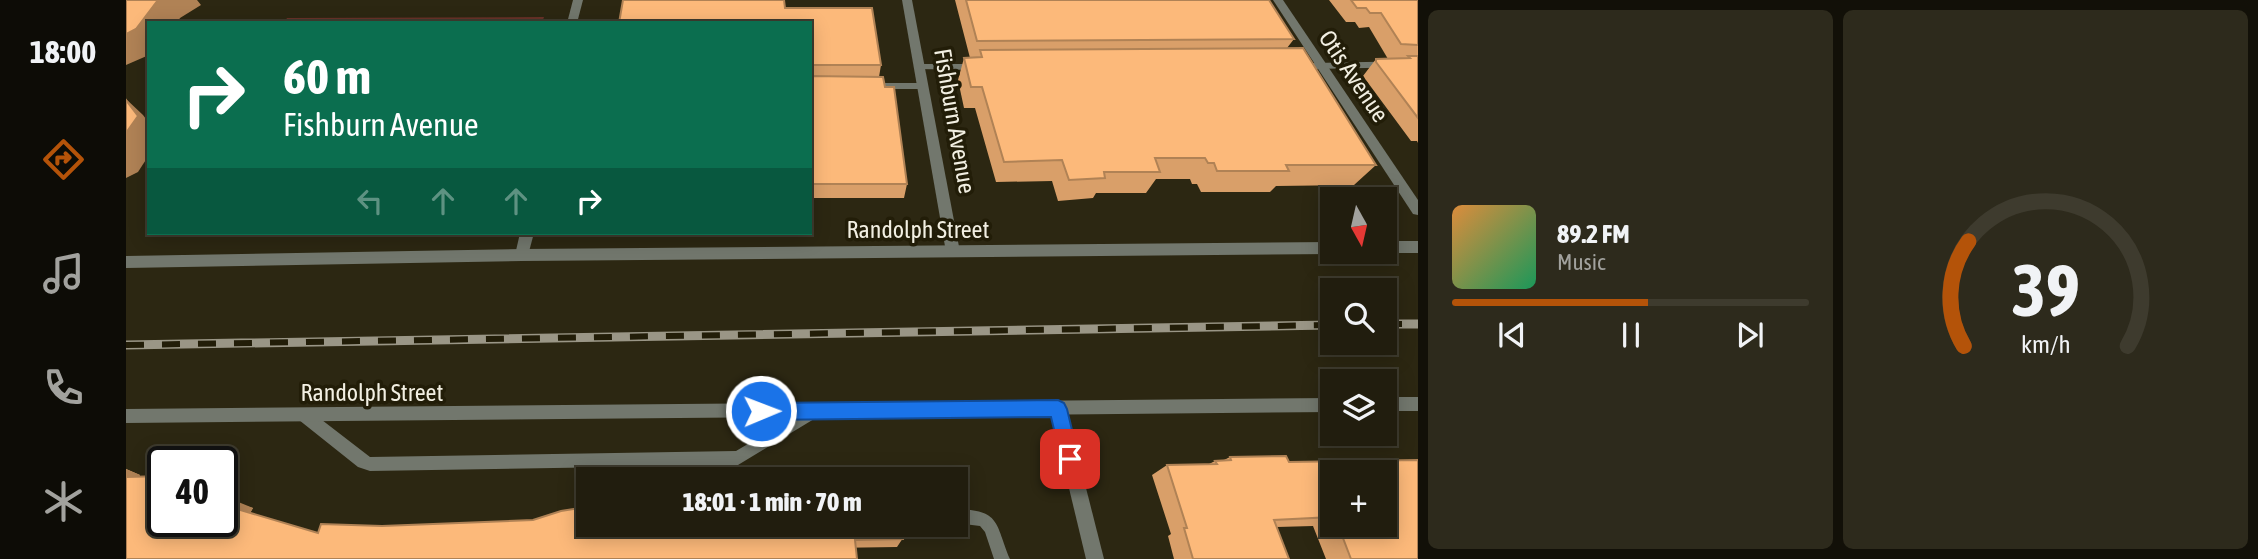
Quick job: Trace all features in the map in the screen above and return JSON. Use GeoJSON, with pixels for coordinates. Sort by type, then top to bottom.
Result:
{"type":"FeatureCollection","features":[{"type":"Feature","properties":{"kind":"street"},"geometry":{"type":"LineString","coordinates":[[573,21],[578,0]]}},
{"type":"Feature","properties":{"kind":"street","name":"Fishburn Avenue"},"geometry":{"type":"LineString","coordinates":[[907,0],[953,252]]}},
{"type":"Feature","properties":{"kind":"street","name":"Otis Avenue"},"geometry":{"type":"LineString","coordinates":[[1278,0],[1418,210]]}},
{"type":"Feature","properties":{"kind":"street"},"geometry":{"type":"LineString","coordinates":[[522,255],[527,235]]}},
{"type":"Feature","properties":{"kind":"street"},"geometry":{"type":"LineString","coordinates":[[1397,247],[1418,247]]}},
{"type":"Feature","properties":{"kind":"street","name":"Randolph Street"},"geometry":{"type":"LineString","coordinates":[[126,262],[522,255],[1320,248]]}},
{"type":"Feature","properties":{"kind":"street"},"geometry":{"type":"LineString","coordinates":[[1397,404],[1418,404]]}},
{"type":"Feature","properties":{"kind":"street","name":"Randolph Street"},"geometry":{"type":"LineString","coordinates":[[126,416],[1320,405]]}},
{"type":"Feature","properties":{"kind":"street"},"geometry":{"type":"LineString","coordinates":[[1058,409],[1095,559]]}},
{"type":"Feature","properties":{"kind":"lane"},"geometry":{"type":"LineString","coordinates":[[1298,66],[1418,64]]}},
{"type":"Feature","properties":{"kind":"lane"},"geometry":{"type":"LineString","coordinates":[[920,67],[986,67]]}},
{"type":"Feature","properties":{"kind":"lane"},"geometry":{"type":"LineString","coordinates":[[859,86],[923,86]]}},
{"type":"Feature","properties":{"kind":"lane"},"geometry":{"type":"LineString","coordinates":[[303,415],[363,462],[370,464],[738,458],[814,411]]}},
{"type":"Feature","properties":{"kind":"lane"},"geometry":{"type":"LineString","coordinates":[[968,516],[982,516],[989,522],[1002,559]]}},
{"type":"Feature","properties":{"kind":"shaded area"},"geometry":{"type":"Polygon","coordinates":[[[544,17],[543,21],[285,21],[287,18],[544,17]]]}},
{"type":"Feature","properties":{"kind":"building"},"geometry":{"type":"Polygon","coordinates":[[[126,0],[158,0],[136,29],[126,34],[126,0]]]}},
{"type":"Feature","properties":{"kind":"building"},"geometry":{"type":"Polygon","coordinates":[[[623,0],[784,0],[785,8],[872,8],[881,65],[812,65],[812,21],[619,21],[623,0]]]}},
{"type":"Feature","properties":{"kind":"building"},"geometry":{"type":"Polygon","coordinates":[[[966,0],[1269,0],[1294,39],[977,41],[966,0]]]}},
{"type":"Feature","properties":{"kind":"building"},"geometry":{"type":"Polygon","coordinates":[[[1351,0],[1418,0],[1418,45],[1401,44],[1381,13],[1370,13],[1366,8],[1357,8],[1351,0]]]}},
{"type":"Feature","properties":{"kind":"building"},"geometry":{"type":"Polygon","coordinates":[[[1303,48],[1376,165],[1286,165],[1289,171],[1217,171],[1214,163],[1208,163],[1205,158],[1155,158],[1160,172],[1104,172],[1105,178],[1069,180],[1062,160],[1004,162],[982,87],[971,87],[964,58],[982,57],[980,50],[1303,48]]]}},
{"type":"Feature","properties":{"kind":"building"},"geometry":{"type":"Polygon","coordinates":[[[1408,56],[1418,56],[1418,118],[1376,62],[1376,59],[1410,58],[1408,56]]]}},
{"type":"Feature","properties":{"kind":"building"},"geometry":{"type":"Polygon","coordinates":[[[812,76],[883,77],[885,87],[894,87],[907,184],[812,184],[812,76]]]}},
{"type":"Feature","properties":{"kind":"building"},"geometry":{"type":"Polygon","coordinates":[[[126,100],[138,116],[126,133],[126,100]]]}},
{"type":"Feature","properties":{"kind":"building"},"geometry":{"type":"Polygon","coordinates":[[[1286,456],[1289,462],[1320,462],[1320,518],[1274,520],[1289,559],[1193,559],[1184,528],[1187,528],[1167,465],[1217,464],[1215,461],[1231,460],[1230,457],[1286,456]]]}},
{"type":"Feature","properties":{"kind":"building"},"geometry":{"type":"Polygon","coordinates":[[[1397,460],[1418,460],[1418,559],[1351,559],[1343,537],[1397,537],[1397,460]]]}},
{"type":"Feature","properties":{"kind":"building"},"geometry":{"type":"Polygon","coordinates":[[[147,476],[147,537],[238,537],[238,509],[318,533],[321,524],[382,526],[533,520],[576,509],[576,537],[903,539],[855,540],[857,559],[126,559],[126,477],[147,476]]]}},
{"type":"Feature","properties":{"kind":"railway"},"geometry":{"type":"LineString","coordinates":[[1397,324],[1418,324]]}},
{"type":"Feature","properties":{"kind":"railway"},"geometry":{"type":"LineString","coordinates":[[126,345],[1320,325]]}},
{"type":"Feature","properties":{"kind":"route"},"geometry":{"type":"LineString","coordinates":[[761,411],[1058,409],[1070,459]]}}]}
